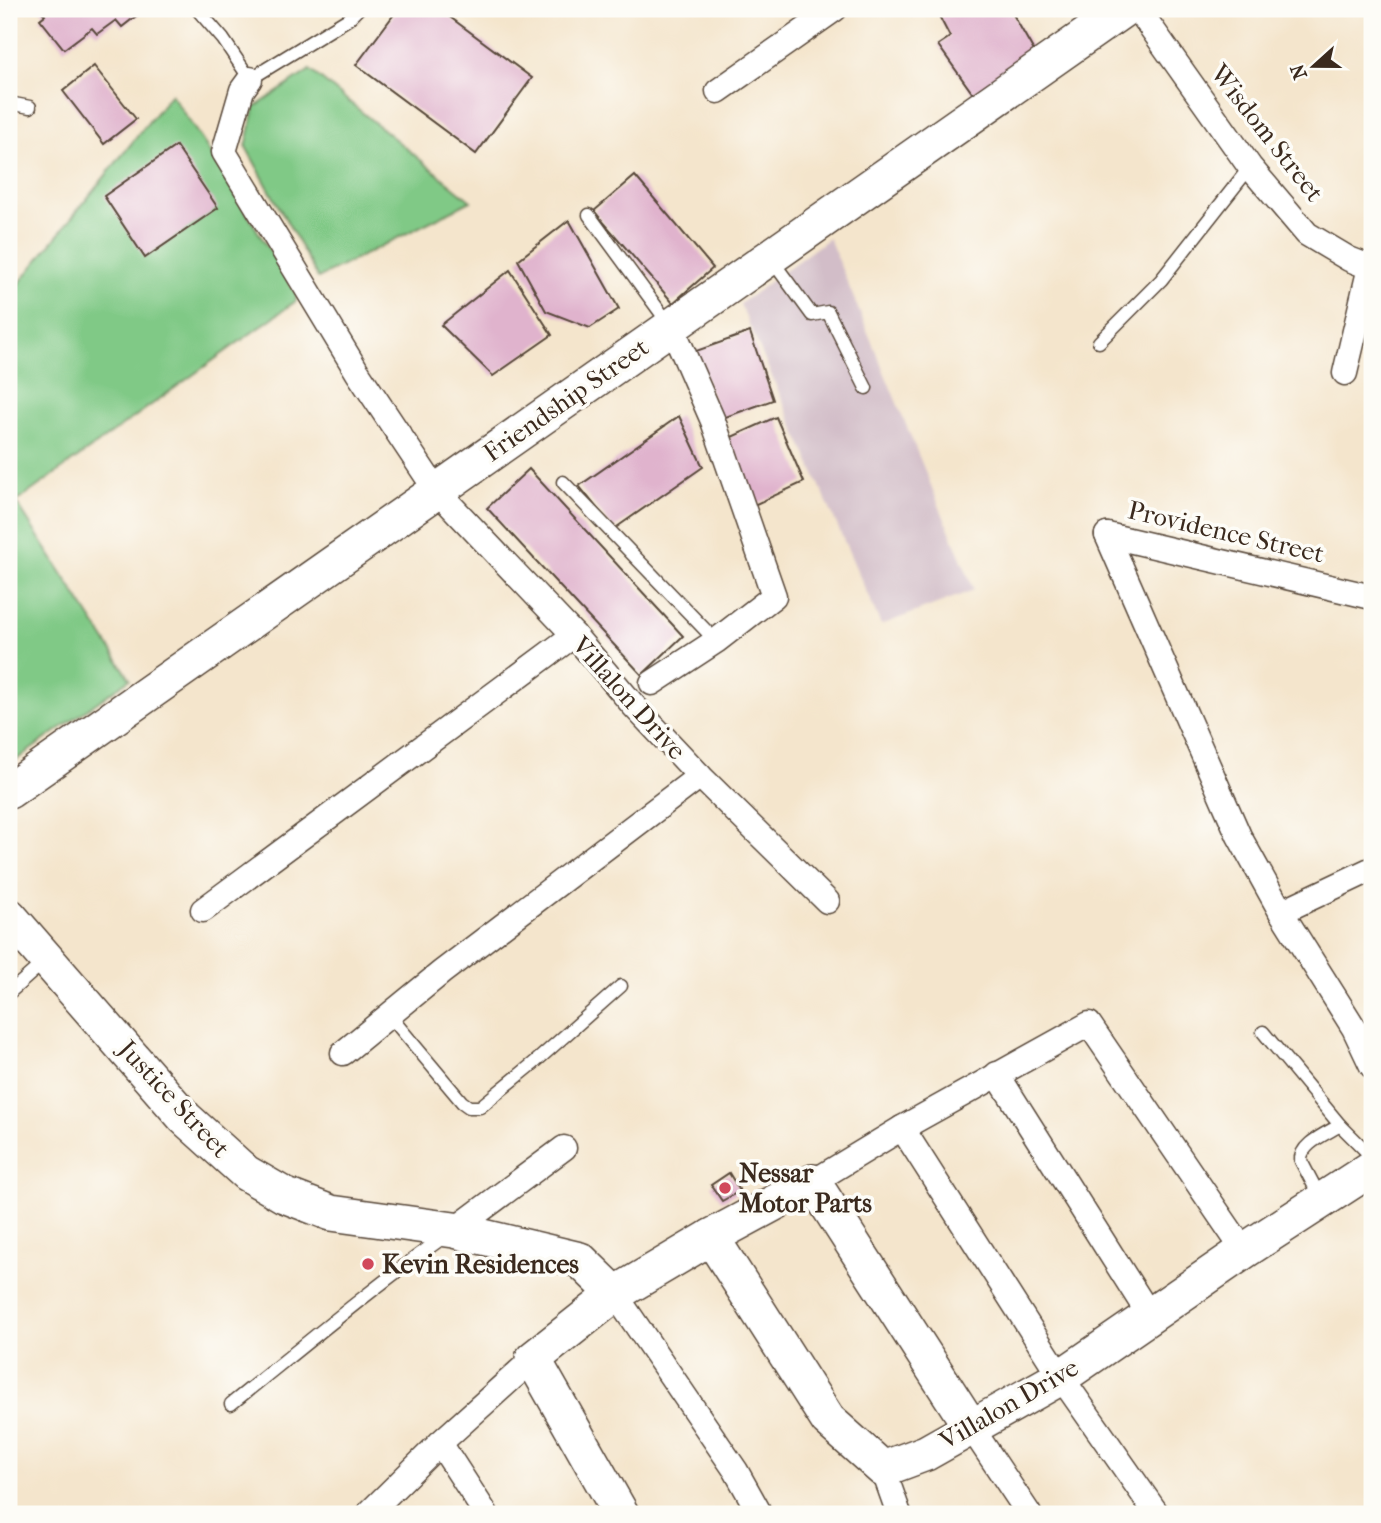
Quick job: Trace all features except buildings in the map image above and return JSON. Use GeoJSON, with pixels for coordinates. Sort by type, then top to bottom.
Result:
{"type":"FeatureCollection","features":[{"type":"Feature","properties":{"kind":"street"},"geometry":{"type":"LineString","coordinates":[[718,92],[835,9]]}},
{"type":"Feature","properties":{"kind":"street","name":"Friendship Street"},"geometry":{"type":"LineString","coordinates":[[9,791],[1124,9]]}},
{"type":"Feature","properties":{"kind":"street","name":"Wisdom Street"},"geometry":{"type":"LineString","coordinates":[[1138,9],[1250,167],[1307,234],[1349,259],[1371,268]]}},
{"type":"Feature","properties":{"kind":"street","name":"Villalon Drive"},"geometry":{"type":"LineString","coordinates":[[250,79],[242,90],[224,152],[358,373],[436,490],[574,635],[634,706],[699,776],[827,901]]}},
{"type":"Feature","properties":{"kind":"street"},"geometry":{"type":"LineString","coordinates":[[1345,373],[1371,268]]}},
{"type":"Feature","properties":{"kind":"street"},"geometry":{"type":"LineString","coordinates":[[652,683],[716,641],[774,596],[713,421],[672,327]]}},
{"type":"Feature","properties":{"kind":"street","name":"Providence Street"},"geometry":{"type":"LineString","coordinates":[[1281,912],[1239,836],[1107,535],[1372,597]]}},
{"type":"Feature","properties":{"kind":"street"},"geometry":{"type":"LineString","coordinates":[[204,910],[574,635]]}},
{"type":"Feature","properties":{"kind":"street"},"geometry":{"type":"LineString","coordinates":[[343,1053],[442,972],[699,776]]}},
{"type":"Feature","properties":{"kind":"street"},"geometry":{"type":"LineString","coordinates":[[1372,869],[1281,912],[1354,1028],[1372,1066]]}},
{"type":"Feature","properties":{"kind":"street","name":"Justice Street"},"geometry":{"type":"LineString","coordinates":[[9,916],[186,1118],[246,1173],[284,1195],[331,1213],[453,1230],[580,1260],[615,1294]]}},
{"type":"Feature","properties":{"kind":"street"},"geometry":{"type":"LineString","coordinates":[[368,1514],[440,1443],[533,1359],[615,1294],[711,1237],[813,1182],[902,1128],[1089,1024],[1244,1251]]}},
{"type":"Feature","properties":{"kind":"street"},"geometry":{"type":"LineString","coordinates":[[997,1074],[1150,1316]]}},
{"type":"Feature","properties":{"kind":"street"},"geometry":{"type":"LineString","coordinates":[[902,1128],[1061,1377],[1157,1514]]}},
{"type":"Feature","properties":{"kind":"street"},"geometry":{"type":"LineString","coordinates":[[453,1230],[564,1148]]}},
{"type":"Feature","properties":{"kind":"street","name":"Villalon Drive"},"geometry":{"type":"LineString","coordinates":[[883,1469],[926,1453],[1061,1377],[1321,1199],[1372,1168]]}},
{"type":"Feature","properties":{"kind":"street"},"geometry":{"type":"LineString","coordinates":[[813,1182],[1029,1514]]}},
{"type":"Feature","properties":{"kind":"street"},"geometry":{"type":"LineString","coordinates":[[711,1237],[828,1420],[883,1469],[899,1514]]}},
{"type":"Feature","properties":{"kind":"street"},"geometry":{"type":"LineString","coordinates":[[615,1294],[736,1471],[760,1514]]}},
{"type":"Feature","properties":{"kind":"street"},"geometry":{"type":"LineString","coordinates":[[533,1359],[621,1514]]}},
{"type":"Feature","properties":{"kind":"street"},"geometry":{"type":"LineString","coordinates":[[440,1443],[486,1514]]}},
{"type":"Feature","properties":{"kind":"lane"},"geometry":{"type":"LineString","coordinates":[[197,9],[223,39],[250,79],[348,19],[358,9]]}},
{"type":"Feature","properties":{"kind":"lane"},"geometry":{"type":"LineString","coordinates":[[9,103],[30,107]]}},
{"type":"Feature","properties":{"kind":"lane"},"geometry":{"type":"LineString","coordinates":[[1099,342],[1161,280],[1250,167]]}},
{"type":"Feature","properties":{"kind":"lane"},"geometry":{"type":"LineString","coordinates":[[589,215],[672,327]]}},
{"type":"Feature","properties":{"kind":"lane"},"geometry":{"type":"LineString","coordinates":[[770,258],[812,315],[828,312],[866,388]]}},
{"type":"Feature","properties":{"kind":"lane"},"geometry":{"type":"LineString","coordinates":[[563,482],[716,641]]}},
{"type":"Feature","properties":{"kind":"lane"},"geometry":{"type":"LineString","coordinates":[[9,993],[48,958]]}},
{"type":"Feature","properties":{"kind":"lane"},"geometry":{"type":"LineString","coordinates":[[389,1015],[462,1102],[469,1107],[480,1107],[621,986]]}},
{"type":"Feature","properties":{"kind":"lane"},"geometry":{"type":"LineString","coordinates":[[1263,1032],[1340,1125],[1372,1157]]}},
{"type":"Feature","properties":{"kind":"lane"},"geometry":{"type":"LineString","coordinates":[[1321,1199],[1300,1154],[1304,1148],[1340,1125]]}},
{"type":"Feature","properties":{"kind":"lane"},"geometry":{"type":"LineString","coordinates":[[231,1404],[345,1314],[379,1283],[453,1230]]}},
{"type":"Feature","properties":{"kind":"shaded area"},"geometry":{"type":"Polygon","coordinates":[[[829,238],[974,590],[881,625],[740,304],[829,238]]]}},
{"type":"Feature","properties":{"kind":"green space"},"geometry":{"type":"Polygon","coordinates":[[[310,70],[471,201],[318,278],[246,147],[255,107],[310,70]]]}},
{"type":"Feature","properties":{"kind":"green space"},"geometry":{"type":"Polygon","coordinates":[[[171,94],[206,146],[296,294],[296,301],[16,502],[130,679],[9,765],[9,296],[171,94]]]}},
{"type":"Feature","properties":{"kind":"place","name":"Nessar Motor Parts"},"geometry":{"type":"Point","coordinates":[725,1188]}},
{"type":"Feature","properties":{"kind":"place","name":"Kevin Residences"},"geometry":{"type":"Point","coordinates":[368,1264]}}]}
